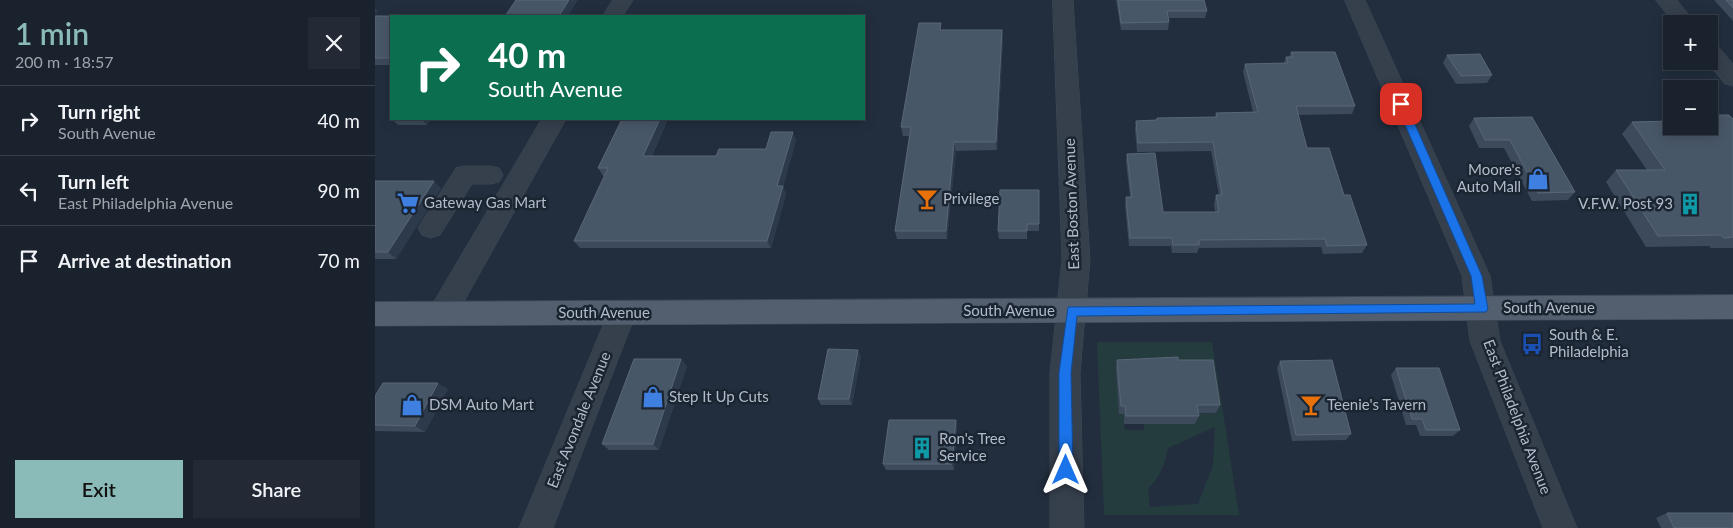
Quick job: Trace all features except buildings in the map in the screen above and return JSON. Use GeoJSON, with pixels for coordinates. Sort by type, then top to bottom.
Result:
{"type":"FeatureCollection","features":[{"type":"Feature","properties":{"kind":"main road","name":"South Avenue"},"geometry":{"type":"LineString","coordinates":[[375,314],[1733,308]]}},
{"type":"Feature","properties":{"kind":"street"},"geometry":{"type":"LineString","coordinates":[[614,15],[623,0]]}},
{"type":"Feature","properties":{"kind":"street","name":"East Boston Avenue"},"geometry":{"type":"LineString","coordinates":[[1063,0],[1076,260],[1065,373],[1067,528]]}},
{"type":"Feature","properties":{"kind":"street","name":"East Philadelphia Avenue"},"geometry":{"type":"LineString","coordinates":[[1355,0],[1476,276],[1485,341],[1560,528]]}},
{"type":"Feature","properties":{"kind":"street"},"geometry":{"type":"LineString","coordinates":[[1666,0],[1678,15]]}},
{"type":"Feature","properties":{"kind":"street"},"geometry":{"type":"LineString","coordinates":[[1718,61],[1733,79]]}},
{"type":"Feature","properties":{"kind":"street"},"geometry":{"type":"LineString","coordinates":[[442,314],[553,120]]}},
{"type":"Feature","properties":{"kind":"street"},"geometry":{"type":"LineString","coordinates":[[431,228],[465,175],[490,175]]}},
{"type":"Feature","properties":{"kind":"street","name":"East Avondale Avenue"},"geometry":{"type":"LineString","coordinates":[[535,528],[622,313]]}},
{"type":"Feature","properties":{"kind":"green space"},"geometry":{"type":"Polygon","coordinates":[[[1097,342],[1212,342],[1239,515],[1104,515],[1097,342]],[[1194,413],[1119,414],[1124,414],[1125,430],[1144,430],[1144,424],[1195,424],[1194,413]],[[1215,427],[1168,448],[1161,470],[1156,480],[1148,489],[1150,507],[1198,504],[1213,465],[1215,427]]]}},
{"type":"Feature","properties":{"kind":"place","name":"Moore's Auto Mall"},"geometry":{"type":"Point","coordinates":[1538,179]}},
{"type":"Feature","properties":{"kind":"place","name":"Privilege"},"geometry":{"type":"Point","coordinates":[927,199]}},
{"type":"Feature","properties":{"kind":"place","name":"Gateway Gas Mart"},"geometry":{"type":"Point","coordinates":[408,203]}},
{"type":"Feature","properties":{"kind":"place","name":"V.F.W. Post 93"},"geometry":{"type":"Point","coordinates":[1690,204]}},
{"type":"Feature","properties":{"kind":"place","name":"South & E. Philadelphia"},"geometry":{"type":"Point","coordinates":[1532,344]}},
{"type":"Feature","properties":{"kind":"place","name":"Step It Up Cuts"},"geometry":{"type":"Point","coordinates":[653,397]}},
{"type":"Feature","properties":{"kind":"place","name":"DSM Auto Mart"},"geometry":{"type":"Point","coordinates":[412,405]}},
{"type":"Feature","properties":{"kind":"place","name":"Teenie's Tavern"},"geometry":{"type":"Point","coordinates":[1311,405]}},
{"type":"Feature","properties":{"kind":"place","name":"Ron's Tree Service"},"geometry":{"type":"Point","coordinates":[922,448]}},
{"type":"Feature","properties":{"kind":"route"},"geometry":{"type":"LineString","coordinates":[[1066,470],[1065,373],[1072,311],[1482,309],[1476,276],[1401,104]]}}]}
